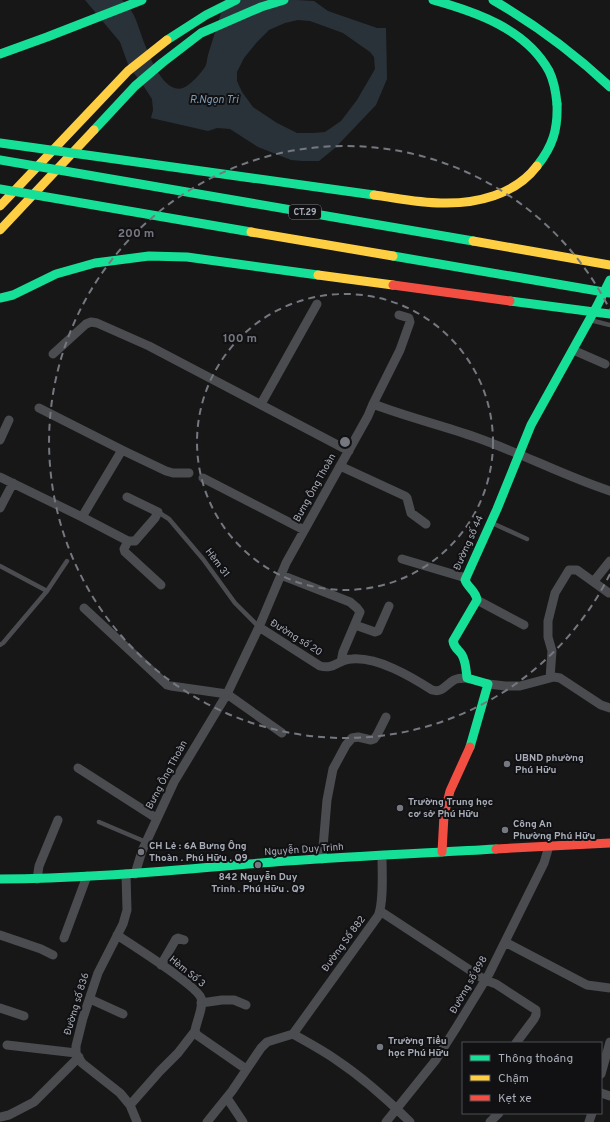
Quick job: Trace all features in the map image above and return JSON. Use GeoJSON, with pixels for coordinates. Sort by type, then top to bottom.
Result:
{"type":"FeatureCollection","features":[{"type":"Feature","properties":{"kind":"main road"},"geometry":{"type":"LineString","coordinates":[[0,54],[142,0]]}},
{"type":"Feature","properties":{"kind":"main road"},"geometry":{"type":"LineString","coordinates":[[0,206],[128,71],[174,35],[236,0]]}},
{"type":"Feature","properties":{"kind":"main road"},"geometry":{"type":"LineString","coordinates":[[0,230],[135,86],[162,63],[201,34],[234,18],[261,7],[284,0]]}},
{"type":"Feature","properties":{"kind":"main road"},"geometry":{"type":"LineString","coordinates":[[0,143],[432,203],[472,202],[496,196],[518,185],[533,173],[544,158],[552,140],[557,122],[555,87],[549,71],[539,57],[525,42],[509,30],[469,10],[433,0]]}},
{"type":"Feature","properties":{"kind":"main road"},"geometry":{"type":"LineString","coordinates":[[493,0],[555,39],[591,68],[610,87]]}},
{"type":"Feature","properties":{"kind":"main road","name":"CT.29"},"geometry":{"type":"LineString","coordinates":[[0,160],[610,265]]}},
{"type":"Feature","properties":{"kind":"main road"},"geometry":{"type":"LineString","coordinates":[[0,189],[610,293]]}},
{"type":"Feature","properties":{"kind":"main road"},"geometry":{"type":"LineString","coordinates":[[0,298],[13,294],[56,274],[95,263],[149,256],[187,257],[610,314]]}},
{"type":"Feature","properties":{"kind":"main road"},"geometry":{"type":"LineString","coordinates":[[518,454],[531,425],[590,320],[610,280]]}},
{"type":"Feature","properties":{"kind":"main road"},"geometry":{"type":"LineString","coordinates":[[0,308],[13,294]]}},
{"type":"Feature","properties":{"kind":"main road","name":"Đường số 44"},"geometry":{"type":"LineString","coordinates":[[477,600],[475,592],[467,585],[466,578],[491,522],[518,454]]}},
{"type":"Feature","properties":{"kind":"main road"},"geometry":{"type":"LineString","coordinates":[[442,852],[444,815],[450,790],[469,750],[488,684],[467,678],[463,656],[454,647],[453,641],[477,600]]}},
{"type":"Feature","properties":{"kind":"main road","name":"Nguyễn Duy Trinh"},"geometry":{"type":"LineString","coordinates":[[0,879],[37,879],[130,874],[322,859],[610,843]]}},
{"type":"Feature","properties":{"kind":"street"},"geometry":{"type":"LineString","coordinates":[[261,404],[317,304]]}},
{"type":"Feature","properties":{"kind":"street","name":"Bưng Ông Thoàn"},"geometry":{"type":"LineString","coordinates":[[130,874],[174,782],[227,694],[259,627],[286,563],[374,404],[400,350],[410,322],[409,318],[399,315]]}},
{"type":"Feature","properties":{"kind":"street"},"geometry":{"type":"LineString","coordinates":[[53,354],[86,324],[97,322],[149,346],[348,451]]}},
{"type":"Feature","properties":{"kind":"street"},"geometry":{"type":"LineString","coordinates":[[573,350],[605,364]]}},
{"type":"Feature","properties":{"kind":"street"},"geometry":{"type":"LineString","coordinates":[[374,404],[475,437],[584,482],[610,491]]}},
{"type":"Feature","properties":{"kind":"street"},"geometry":{"type":"LineString","coordinates":[[39,408],[166,471],[173,473],[189,473]]}},
{"type":"Feature","properties":{"kind":"street"},"geometry":{"type":"LineString","coordinates":[[0,440],[9,420]]}},
{"type":"Feature","properties":{"kind":"street"},"geometry":{"type":"LineString","coordinates":[[82,517],[122,450]]}},
{"type":"Feature","properties":{"kind":"street"},"geometry":{"type":"LineString","coordinates":[[340,466],[405,496],[407,498],[411,513],[426,524]]}},
{"type":"Feature","properties":{"kind":"street"},"geometry":{"type":"LineString","coordinates":[[1,476],[13,484],[128,541],[135,541],[155,518],[158,512],[127,497]]}},
{"type":"Feature","properties":{"kind":"street"},"geometry":{"type":"LineString","coordinates":[[203,478],[304,530]]}},
{"type":"Feature","properties":{"kind":"street"},"geometry":{"type":"LineString","coordinates":[[0,508],[13,484]]}},
{"type":"Feature","properties":{"kind":"street"},"geometry":{"type":"LineString","coordinates":[[128,541],[124,549],[125,552],[161,585]]}},
{"type":"Feature","properties":{"kind":"street"},"geometry":{"type":"LineString","coordinates":[[402,559],[466,578]]}},
{"type":"Feature","properties":{"kind":"street"},"geometry":{"type":"LineString","coordinates":[[594,581],[610,561]]}},
{"type":"Feature","properties":{"kind":"street"},"geometry":{"type":"LineString","coordinates":[[550,678],[552,651],[548,637],[548,621],[555,593],[569,570],[578,570],[609,593]]}},
{"type":"Feature","properties":{"kind":"street"},"geometry":{"type":"LineString","coordinates":[[281,575],[350,602],[360,612],[342,652],[341,662]]}},
{"type":"Feature","properties":{"kind":"street"},"geometry":{"type":"LineString","coordinates":[[477,600],[524,625]]}},
{"type":"Feature","properties":{"kind":"street"},"geometry":{"type":"LineString","coordinates":[[355,624],[375,632],[378,631],[389,606]]}},
{"type":"Feature","properties":{"kind":"street"},"geometry":{"type":"LineString","coordinates":[[84,608],[167,684],[171,686],[227,694],[282,732]]}},
{"type":"Feature","properties":{"kind":"street","name":"Đường số 20"},"geometry":{"type":"LineString","coordinates":[[259,627],[320,666],[330,667],[347,659],[372,660],[407,675],[436,691],[441,690],[455,680],[467,678]]}},
{"type":"Feature","properties":{"kind":"street"},"geometry":{"type":"LineString","coordinates":[[488,684],[520,686],[554,677],[560,678],[601,705],[610,708]]}},
{"type":"Feature","properties":{"kind":"street"},"geometry":{"type":"LineString","coordinates":[[322,859],[327,800],[333,769],[346,745],[352,738],[358,737],[371,740],[374,739],[386,718]]}},
{"type":"Feature","properties":{"kind":"street"},"geometry":{"type":"LineString","coordinates":[[78,768],[156,818]]}},
{"type":"Feature","properties":{"kind":"street"},"geometry":{"type":"LineString","coordinates":[[37,879],[39,866],[58,820]]}},
{"type":"Feature","properties":{"kind":"street","name":"Đường số 898"},"geometry":{"type":"LineString","coordinates":[[386,1122],[435,1061],[485,980],[544,863],[549,846]]}},
{"type":"Feature","properties":{"kind":"street","name":"Đường Số 882"},"geometry":{"type":"LineString","coordinates":[[293,1034],[378,916],[380,911],[382,856]]}},
{"type":"Feature","properties":{"kind":"street","name":"Đường số 836"},"geometry":{"type":"LineString","coordinates":[[77,1055],[76,1046],[83,1018],[98,973],[123,924],[127,910],[130,874]]}},
{"type":"Feature","properties":{"kind":"street"},"geometry":{"type":"LineString","coordinates":[[64,938],[87,876]]}},
{"type":"Feature","properties":{"kind":"street"},"geometry":{"type":"LineString","coordinates":[[380,911],[485,980],[496,984],[536,1010],[534,1019],[517,1042]]}},
{"type":"Feature","properties":{"kind":"street"},"geometry":{"type":"LineString","coordinates":[[0,934],[53,955]]}},
{"type":"Feature","properties":{"kind":"street","name":"Hèm Số 3"},"geometry":{"type":"LineString","coordinates":[[117,935],[191,987],[200,997],[201,1003],[195,1031]]}},
{"type":"Feature","properties":{"kind":"street"},"geometry":{"type":"LineString","coordinates":[[161,965],[176,938],[184,940]]}},
{"type":"Feature","properties":{"kind":"street"},"geometry":{"type":"LineString","coordinates":[[505,942],[587,985],[610,988]]}},
{"type":"Feature","properties":{"kind":"street"},"geometry":{"type":"LineString","coordinates":[[90,999],[123,1014]]}},
{"type":"Feature","properties":{"kind":"street"},"geometry":{"type":"LineString","coordinates":[[201,1003],[234,1000],[246,1005]]}},
{"type":"Feature","properties":{"kind":"street"},"geometry":{"type":"LineString","coordinates":[[0,1008],[24,1016]]}},
{"type":"Feature","properties":{"kind":"street"},"geometry":{"type":"LineString","coordinates":[[130,1105],[178,1053],[195,1031],[197,1034],[246,1069]]}},
{"type":"Feature","properties":{"kind":"street"},"geometry":{"type":"LineString","coordinates":[[207,1122],[212,1114],[227,1098],[261,1048],[267,1042],[293,1034],[335,1059],[369,1084],[410,1122]]}},
{"type":"Feature","properties":{"kind":"street"},"geometry":{"type":"LineString","coordinates":[[602,1070],[610,1042]]}},
{"type":"Feature","properties":{"kind":"street"},"geometry":{"type":"LineString","coordinates":[[8,1045],[77,1055],[82,1063],[120,1093],[130,1105],[137,1122]]}},
{"type":"Feature","properties":{"kind":"street"},"geometry":{"type":"LineString","coordinates":[[0,1117],[9,1115],[34,1102],[77,1055]]}},
{"type":"Feature","properties":{"kind":"street"},"geometry":{"type":"LineString","coordinates":[[227,1098],[243,1122]]}},
{"type":"Feature","properties":{"kind":"street"},"geometry":{"type":"LineString","coordinates":[[490,1122],[498,1114]]}},
{"type":"Feature","properties":{"kind":"lane"},"geometry":{"type":"LineString","coordinates":[[590,320],[610,325]]}},
{"type":"Feature","properties":{"kind":"lane","name":"Hèm 31"},"geometry":{"type":"LineString","coordinates":[[158,512],[169,518],[203,559],[236,603],[259,627]]}},
{"type":"Feature","properties":{"kind":"lane"},"geometry":{"type":"LineString","coordinates":[[491,522],[527,539]]}},
{"type":"Feature","properties":{"kind":"lane"},"geometry":{"type":"LineString","coordinates":[[0,644],[3,643],[47,591],[67,561]]}},
{"type":"Feature","properties":{"kind":"lane"},"geometry":{"type":"LineString","coordinates":[[0,566],[47,591]]}},
{"type":"Feature","properties":{"kind":"lane"},"geometry":{"type":"LineString","coordinates":[[99,822],[146,842]]}},
{"type":"Feature","properties":{"kind":"water","name":"R.Ngọn Tri"},"geometry":{"type":"Polygon","coordinates":[[[85,0],[122,0],[135,17],[147,50],[159,74],[166,83],[174,88],[183,88],[195,79],[206,65],[225,0],[314,1],[328,11],[377,28],[386,28],[387,79],[376,105],[335,148],[319,161],[291,160],[258,147],[230,129],[217,128],[208,131],[151,118],[153,110],[152,99],[129,67],[120,42],[85,0]],[[298,20],[285,23],[269,30],[244,58],[237,72],[237,81],[242,92],[253,107],[277,123],[297,133],[325,132],[341,121],[357,100],[375,69],[374,57],[370,52],[343,33],[310,21],[298,20]]]}},
{"type":"Feature","properties":{"kind":"traffic: fast"},"geometry":{"type":"LineString","coordinates":[[0,54],[142,0]]}},
{"type":"Feature","properties":{"kind":"traffic: fast"},"geometry":{"type":"LineString","coordinates":[[167,40],[206,15],[236,0]]}},
{"type":"Feature","properties":{"kind":"traffic: fast"},"geometry":{"type":"LineString","coordinates":[[94,130],[135,86],[201,33],[261,7],[284,0]]}},
{"type":"Feature","properties":{"kind":"traffic: fast"},"geometry":{"type":"LineString","coordinates":[[433,0],[466,10],[498,24],[514,33],[539,56],[549,71],[557,104]]}},
{"type":"Feature","properties":{"kind":"traffic: fast"},"geometry":{"type":"LineString","coordinates":[[493,0],[554,40],[610,87]]}},
{"type":"Feature","properties":{"kind":"traffic: fast"},"geometry":{"type":"LineString","coordinates":[[537,166],[551,144],[557,121],[557,104]]}},
{"type":"Feature","properties":{"kind":"traffic: fast"},"geometry":{"type":"LineString","coordinates":[[0,143],[374,195]]}},
{"type":"Feature","properties":{"kind":"traffic: fast"},"geometry":{"type":"LineString","coordinates":[[0,160],[473,241]]}},
{"type":"Feature","properties":{"kind":"traffic: fast"},"geometry":{"type":"LineString","coordinates":[[0,189],[251,232]]}},
{"type":"Feature","properties":{"kind":"traffic: fast"},"geometry":{"type":"LineString","coordinates":[[0,298],[13,295],[56,274],[95,263],[149,256],[187,257],[318,275]]}},
{"type":"Feature","properties":{"kind":"traffic: fast"},"geometry":{"type":"LineString","coordinates":[[393,256],[610,293]]}},
{"type":"Feature","properties":{"kind":"traffic: fast"},"geometry":{"type":"LineString","coordinates":[[470,747],[488,684],[467,678],[466,666],[463,658],[453,641],[477,600],[475,594],[465,580],[497,509],[531,425],[610,280]]}},
{"type":"Feature","properties":{"kind":"traffic: fast"},"geometry":{"type":"LineString","coordinates":[[510,301],[610,314]]}},
{"type":"Feature","properties":{"kind":"traffic: fast"},"geometry":{"type":"LineString","coordinates":[[0,879],[36,879],[108,875],[313,859],[496,849]]}},
{"type":"Feature","properties":{"kind":"traffic: slow"},"geometry":{"type":"LineString","coordinates":[[0,206],[128,71],[167,40]]}},
{"type":"Feature","properties":{"kind":"traffic: slow"},"geometry":{"type":"LineString","coordinates":[[0,230],[94,130]]}},
{"type":"Feature","properties":{"kind":"traffic: slow"},"geometry":{"type":"LineString","coordinates":[[374,195],[433,203],[468,202],[494,196],[506,191],[528,176],[537,166]]}},
{"type":"Feature","properties":{"kind":"traffic: slow"},"geometry":{"type":"LineString","coordinates":[[251,232],[393,256]]}},
{"type":"Feature","properties":{"kind":"traffic: slow"},"geometry":{"type":"LineString","coordinates":[[473,241],[610,265]]}},
{"type":"Feature","properties":{"kind":"traffic: slow"},"geometry":{"type":"LineString","coordinates":[[318,275],[393,285]]}},
{"type":"Feature","properties":{"kind":"traffic: jam"},"geometry":{"type":"LineString","coordinates":[[393,285],[510,301]]}},
{"type":"Feature","properties":{"kind":"traffic: jam"},"geometry":{"type":"LineString","coordinates":[[442,852],[444,815],[450,791],[470,747]]}},
{"type":"Feature","properties":{"kind":"traffic: jam"},"geometry":{"type":"LineString","coordinates":[[496,849],[610,843]]}},
{"type":"Feature","properties":{"kind":"place","name":"UBND phường Phú Hữu"},"geometry":{"type":"Point","coordinates":[507,764]}},
{"type":"Feature","properties":{"kind":"place","name":"Trường Trung học cơ sở Phú Hữu"},"geometry":{"type":"Point","coordinates":[400,808]}},
{"type":"Feature","properties":{"kind":"place","name":"Công An Phường Phú Hữu"},"geometry":{"type":"Point","coordinates":[505,830]}},
{"type":"Feature","properties":{"kind":"place","name":"CH Lẻ : 6A Bưng Ông Thoàn . Phú Hữu . Q9"},"geometry":{"type":"Point","coordinates":[141,852]}},
{"type":"Feature","properties":{"kind":"place","name":"842 Nguyễn Duy Trinh . Phú Hữu . Q9"},"geometry":{"type":"Point","coordinates":[258,865]}},
{"type":"Feature","properties":{"kind":"place","name":"Trường Tiểu học Phú Hữu"},"geometry":{"type":"Point","coordinates":[380,1047]}}]}
